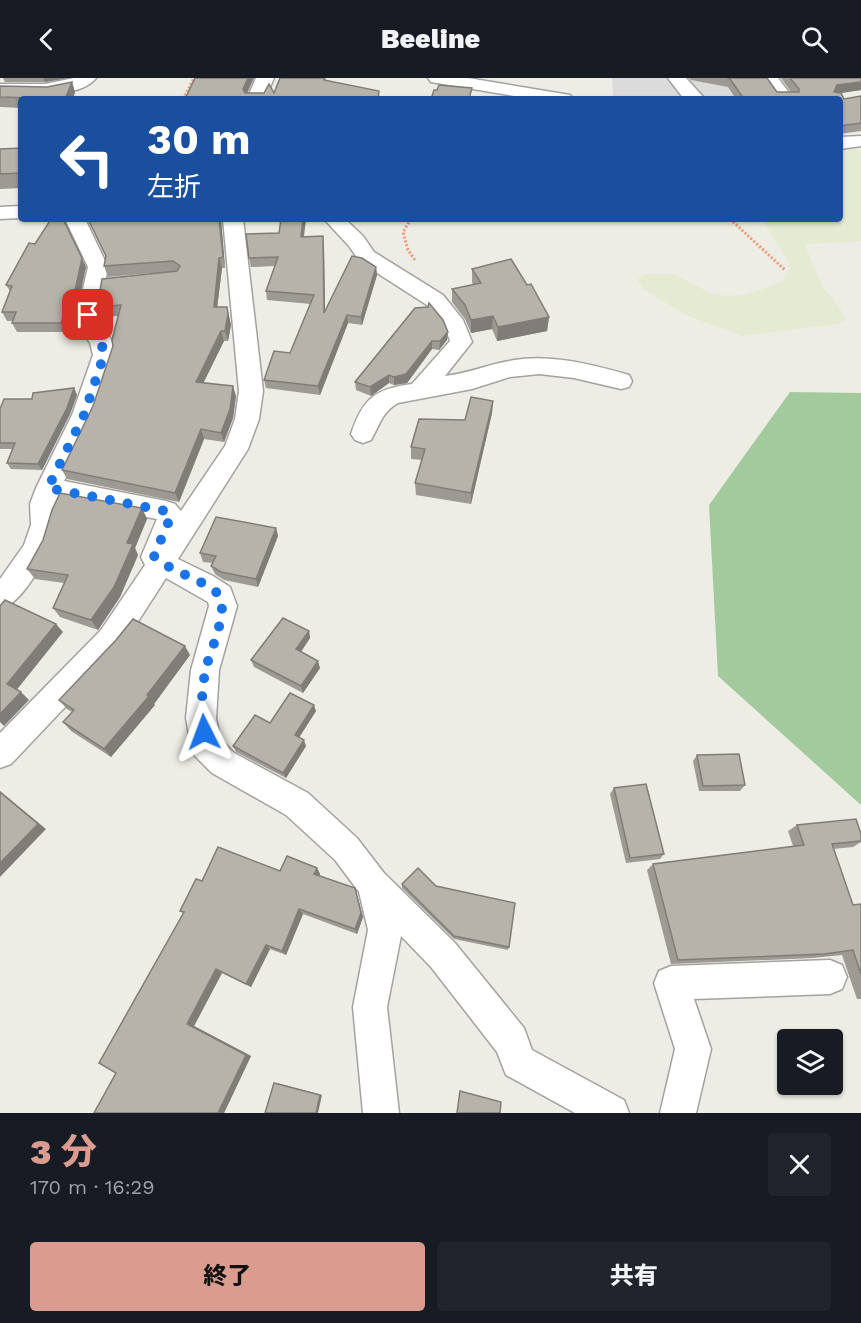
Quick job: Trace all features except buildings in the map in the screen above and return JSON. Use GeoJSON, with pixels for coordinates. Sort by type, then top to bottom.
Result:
{"type":"FeatureCollection","features":[{"type":"Feature","properties":{"kind":"street"},"geometry":{"type":"LineString","coordinates":[[0,88],[44,90],[78,84],[87,78]]}},
{"type":"Feature","properties":{"kind":"street"},"geometry":{"type":"LineString","coordinates":[[257,96],[266,78]]}},
{"type":"Feature","properties":{"kind":"street"},"geometry":{"type":"LineString","coordinates":[[438,78],[546,96]]}},
{"type":"Feature","properties":{"kind":"street"},"geometry":{"type":"LineString","coordinates":[[677,78],[689,96]]}},
{"type":"Feature","properties":{"kind":"street"},"geometry":{"type":"LineString","coordinates":[[769,78],[783,96]]}},
{"type":"Feature","properties":{"kind":"street"},"geometry":{"type":"LineString","coordinates":[[843,143],[861,141]]}},
{"type":"Feature","properties":{"kind":"street"},"geometry":{"type":"LineString","coordinates":[[0,213],[18,212]]}},
{"type":"Feature","properties":{"kind":"street"},"geometry":{"type":"LineString","coordinates":[[0,597],[22,572],[36,548],[44,525],[43,504],[48,488],[84,415],[104,355],[101,341],[90,327],[88,315],[98,267],[76,222]]}},
{"type":"Feature","properties":{"kind":"street"},"geometry":{"type":"LineString","coordinates":[[0,754],[111,639],[236,449],[248,419],[251,391],[233,222]]}},
{"type":"Feature","properties":{"kind":"street"},"geometry":{"type":"LineString","coordinates":[[337,222],[356,241],[367,257],[435,300],[455,325],[461,342],[419,392]]}},
{"type":"Feature","properties":{"kind":"street"},"geometry":{"type":"LineString","coordinates":[[363,434],[369,416],[379,404],[393,395],[472,381],[509,369],[539,366],[574,370],[621,381]]}},
{"type":"Feature","properties":{"kind":"street"},"geometry":{"type":"LineString","coordinates":[[48,488],[166,511],[171,516],[154,556],[162,564],[204,584],[220,595],[223,606],[205,670],[201,718],[207,746],[223,763],[297,804],[346,849],[373,884],[443,955],[511,1041],[519,1062],[611,1113]]}},
{"type":"Feature","properties":{"kind":"street"},"geometry":{"type":"LineString","coordinates":[[373,884],[385,930],[370,1007],[381,1113]]}},
{"type":"Feature","properties":{"kind":"street"},"geometry":{"type":"LineString","coordinates":[[678,1113],[693,1049],[671,983],[830,976]]}},
{"type":"Feature","properties":{"kind":"path"},"geometry":{"type":"LineString","coordinates":[[185,96],[194,78]]}},
{"type":"Feature","properties":{"kind":"path"},"geometry":{"type":"LineString","coordinates":[[733,222],[750,241],[760,246],[784,270]]}},
{"type":"Feature","properties":{"kind":"shaded area"},"geometry":{"type":"Polygon","coordinates":[[[612,78],[666,78],[681,96],[613,96],[612,78]]]}},
{"type":"Feature","properties":{"kind":"shaded area"},"geometry":{"type":"Polygon","coordinates":[[[685,78],[765,78],[778,96],[699,96],[685,78]]]}},
{"type":"Feature","properties":{"kind":"green space"},"geometry":{"type":"Polygon","coordinates":[[[861,148],[861,241],[808,244],[806,247],[822,286],[840,308],[846,320],[839,324],[742,336],[686,315],[643,289],[637,280],[645,274],[674,274],[712,294],[728,296],[747,294],[782,282],[789,269],[788,261],[764,222],[843,222],[843,149],[861,148]]]}},
{"type":"Feature","properties":{"kind":"green space"},"geometry":{"type":"Polygon","coordinates":[[[790,392],[861,393],[861,805],[718,676],[709,505],[790,392]]]}},
{"type":"Feature","properties":{"kind":"route"},"geometry":{"type":"LineString","coordinates":[[88,315],[90,327],[101,341],[104,355],[84,415],[48,488],[166,511],[171,516],[154,556],[162,564],[204,584],[220,595],[223,606],[205,670],[201,718],[204,732]]}}]}
